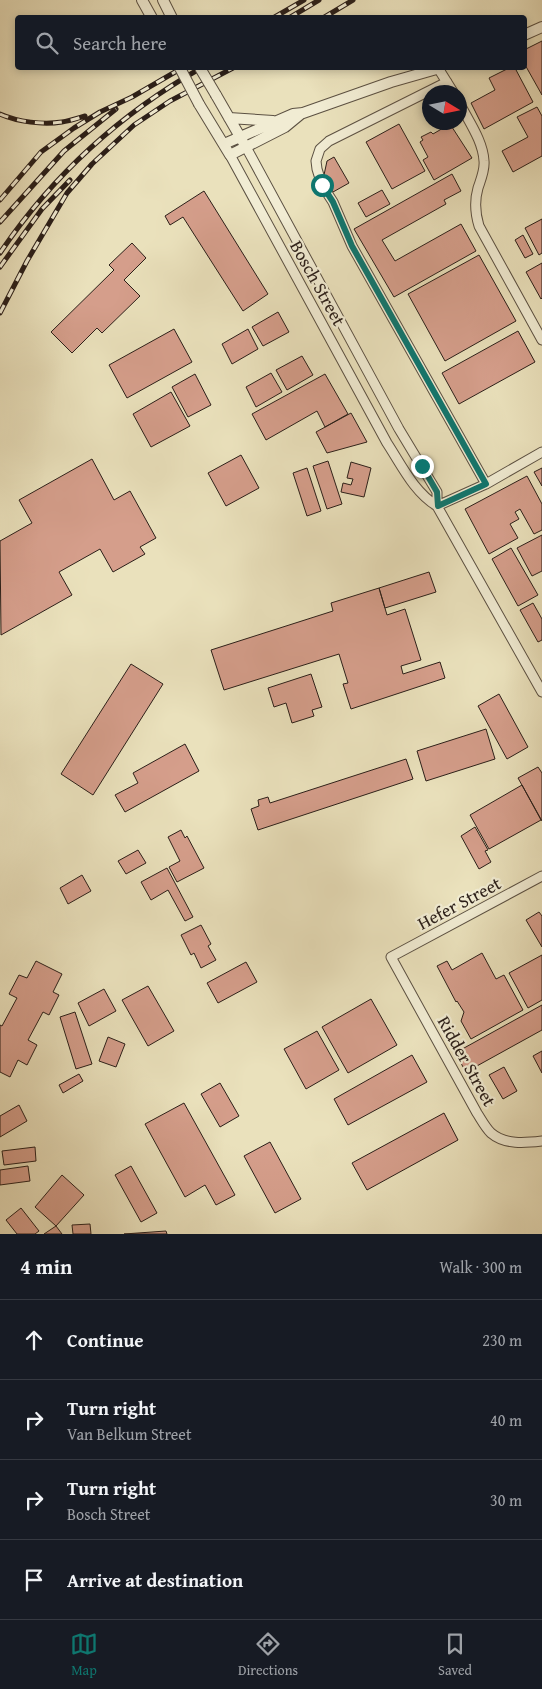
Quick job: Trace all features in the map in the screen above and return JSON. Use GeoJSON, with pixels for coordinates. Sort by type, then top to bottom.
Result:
{"type":"FeatureCollection","features":[{"type":"Feature","properties":{"kind":"street"},"geometry":{"type":"LineString","coordinates":[[142,0],[150,15]]}},
{"type":"Feature","properties":{"kind":"street"},"geometry":{"type":"LineString","coordinates":[[163,0],[170,15]]}},
{"type":"Feature","properties":{"kind":"street"},"geometry":{"type":"LineString","coordinates":[[527,34],[542,27]]}},
{"type":"Feature","properties":{"kind":"street","name":"Bosch Street"},"geometry":{"type":"LineString","coordinates":[[181,70],[199,104],[224,144],[387,443],[409,478],[425,498],[438,506]]}},
{"type":"Feature","properties":{"kind":"street","name":"Bosch Street"},"geometry":{"type":"LineString","coordinates":[[201,70],[246,147],[398,429],[437,492],[438,506],[542,692]]}},
{"type":"Feature","properties":{"kind":"street"},"geometry":{"type":"LineString","coordinates":[[224,144],[293,114],[432,70]]}},
{"type":"Feature","properties":{"kind":"street"},"geometry":{"type":"LineString","coordinates":[[440,70],[450,85]]}},
{"type":"Feature","properties":{"kind":"street"},"geometry":{"type":"LineString","coordinates":[[448,82],[329,141],[320,149],[316,160],[322,185],[333,202],[352,246],[486,484]]}},
{"type":"Feature","properties":{"kind":"street"},"geometry":{"type":"LineString","coordinates":[[230,155],[285,126],[303,112]]}},
{"type":"Feature","properties":{"kind":"street"},"geometry":{"type":"LineString","coordinates":[[230,118],[275,121]]}},
{"type":"Feature","properties":{"kind":"street"},"geometry":{"type":"LineString","coordinates":[[467,118],[476,136],[485,162],[475,211],[479,226],[542,340]]}},
{"type":"Feature","properties":{"kind":"street"},"geometry":{"type":"LineString","coordinates":[[438,506],[486,484],[542,452]]}},
{"type":"Feature","properties":{"kind":"street","name":"Hefer Street"},"geometry":{"type":"LineString","coordinates":[[391,958],[542,876]]}},
{"type":"Feature","properties":{"kind":"street","name":"Ridder Street"},"geometry":{"type":"LineString","coordinates":[[391,958],[477,1113],[491,1133],[499,1138],[518,1142],[542,1141]]}},
{"type":"Feature","properties":{"kind":"building"},"geometry":{"type":"Polygon","coordinates":[[[542,41],[542,95],[527,68],[527,48],[542,41]]]}},
{"type":"Feature","properties":{"kind":"building"},"geometry":{"type":"Polygon","coordinates":[[[505,70],[516,70],[533,102],[484,129],[471,103],[495,90],[489,78],[505,70]]]}},
{"type":"Feature","properties":{"kind":"building"},"geometry":{"type":"Polygon","coordinates":[[[537,107],[542,116],[542,156],[513,172],[502,151],[528,137],[517,117],[537,107]]]}},
{"type":"Feature","properties":{"kind":"building"},"geometry":{"type":"Polygon","coordinates":[[[399,124],[425,171],[392,189],[366,142],[399,124]]]}},
{"type":"Feature","properties":{"kind":"building"},"geometry":{"type":"Polygon","coordinates":[[[440,130],[454,130],[472,158],[434,180],[423,160],[428,157],[420,142],[423,140],[421,137],[431,132],[433,134],[440,130]]]}},
{"type":"Feature","properties":{"kind":"building"},"geometry":{"type":"Polygon","coordinates":[[[334,157],[349,183],[333,192],[324,175],[327,161],[334,157]]]}},
{"type":"Feature","properties":{"kind":"building"},"geometry":{"type":"Polygon","coordinates":[[[452,174],[461,191],[444,200],[446,204],[382,240],[395,261],[461,224],[476,251],[394,297],[354,229],[452,174]]]}},
{"type":"Feature","properties":{"kind":"building"},"geometry":{"type":"Polygon","coordinates":[[[382,190],[390,204],[366,217],[358,203],[382,190]]]}},
{"type":"Feature","properties":{"kind":"building"},"geometry":{"type":"Polygon","coordinates":[[[204,191],[268,294],[243,311],[183,217],[170,225],[165,216],[204,191]]]}},
{"type":"Feature","properties":{"kind":"building"},"geometry":{"type":"Polygon","coordinates":[[[542,219],[542,253],[539,255],[525,228],[542,219]]]}},
{"type":"Feature","properties":{"kind":"building"},"geometry":{"type":"Polygon","coordinates":[[[523,235],[533,254],[525,258],[515,240],[523,235]]]}},
{"type":"Feature","properties":{"kind":"building"},"geometry":{"type":"Polygon","coordinates":[[[132,243],[146,258],[124,280],[140,296],[102,333],[97,328],[72,353],[51,332],[114,270],[109,265],[132,243]]]}},
{"type":"Feature","properties":{"kind":"building"},"geometry":{"type":"Polygon","coordinates":[[[479,255],[516,321],[445,361],[408,294],[479,255]]]}},
{"type":"Feature","properties":{"kind":"building"},"geometry":{"type":"Polygon","coordinates":[[[542,263],[542,298],[541,299],[526,272],[542,263]]]}},
{"type":"Feature","properties":{"kind":"building"},"geometry":{"type":"Polygon","coordinates":[[[278,312],[289,332],[263,346],[252,327],[278,312]]]}},
{"type":"Feature","properties":{"kind":"building"},"geometry":{"type":"Polygon","coordinates":[[[174,329],[192,362],[127,398],[109,365],[174,329]]]}},
{"type":"Feature","properties":{"kind":"building"},"geometry":{"type":"Polygon","coordinates":[[[248,329],[258,349],[232,364],[222,344],[248,329]]]}},
{"type":"Feature","properties":{"kind":"building"},"geometry":{"type":"Polygon","coordinates":[[[518,331],[535,362],[459,404],[442,373],[518,331]]]}},
{"type":"Feature","properties":{"kind":"building"},"geometry":{"type":"Polygon","coordinates":[[[302,356],[313,375],[287,390],[276,370],[302,356]]]}},
{"type":"Feature","properties":{"kind":"building"},"geometry":{"type":"Polygon","coordinates":[[[271,373],[282,392],[256,407],[246,387],[271,373]]]}},
{"type":"Feature","properties":{"kind":"building"},"geometry":{"type":"Polygon","coordinates":[[[195,374],[211,405],[188,417],[172,387],[195,374]]]}},
{"type":"Feature","properties":{"kind":"building"},"geometry":{"type":"Polygon","coordinates":[[[325,374],[348,414],[325,427],[317,411],[266,440],[252,414],[325,374]]]}},
{"type":"Feature","properties":{"kind":"building"},"geometry":{"type":"Polygon","coordinates":[[[171,392],[190,426],[151,447],[133,414],[171,392]]]}},
{"type":"Feature","properties":{"kind":"building"},"geometry":{"type":"Polygon","coordinates":[[[351,413],[367,442],[327,453],[316,432],[351,413]]]}},
{"type":"Feature","properties":{"kind":"building"},"geometry":{"type":"Polygon","coordinates":[[[241,455],[259,488],[226,506],[208,473],[241,455]]]}},
{"type":"Feature","properties":{"kind":"building"},"geometry":{"type":"Polygon","coordinates":[[[92,459],[114,500],[130,491],[156,538],[140,547],[145,554],[113,572],[100,549],[59,572],[72,595],[1,635],[0,541],[32,523],[19,500],[92,459]]]}},
{"type":"Feature","properties":{"kind":"building"},"geometry":{"type":"Polygon","coordinates":[[[328,461],[342,504],[327,509],[313,466],[328,461]]]}},
{"type":"Feature","properties":{"kind":"building"},"geometry":{"type":"Polygon","coordinates":[[[351,462],[371,468],[364,497],[341,492],[343,483],[351,485],[353,479],[347,478],[351,462]]]}},
{"type":"Feature","properties":{"kind":"building"},"geometry":{"type":"Polygon","coordinates":[[[307,468],[321,511],[307,516],[293,473],[307,468]]]}},
{"type":"Feature","properties":{"kind":"building"},"geometry":{"type":"Polygon","coordinates":[[[542,468],[542,486],[534,472],[542,468]]]}},
{"type":"Feature","properties":{"kind":"building"},"geometry":{"type":"Polygon","coordinates":[[[527,476],[542,504],[542,530],[534,534],[520,509],[515,512],[519,519],[510,524],[518,538],[489,554],[465,509],[527,476]]]}},
{"type":"Feature","properties":{"kind":"building"},"geometry":{"type":"Polygon","coordinates":[[[542,535],[542,571],[532,576],[517,548],[542,535]]]}},
{"type":"Feature","properties":{"kind":"building"},"geometry":{"type":"Polygon","coordinates":[[[511,548],[538,595],[518,606],[492,559],[511,548]]]}},
{"type":"Feature","properties":{"kind":"building"},"geometry":{"type":"Polygon","coordinates":[[[429,572],[436,592],[385,608],[379,588],[429,572]]]}},
{"type":"Feature","properties":{"kind":"building"},"geometry":{"type":"Polygon","coordinates":[[[379,588],[387,615],[405,609],[421,660],[401,666],[403,674],[440,662],[445,678],[351,709],[343,684],[348,683],[339,654],[224,690],[211,650],[333,611],[331,603],[379,588]]]}},
{"type":"Feature","properties":{"kind":"building"},"geometry":{"type":"Polygon","coordinates":[[[533,603],[542,619],[542,640],[538,642],[520,610],[533,603]]]}},
{"type":"Feature","properties":{"kind":"building"},"geometry":{"type":"Polygon","coordinates":[[[131,664],[163,684],[93,795],[61,774],[131,664]]]}},
{"type":"Feature","properties":{"kind":"building"},"geometry":{"type":"Polygon","coordinates":[[[311,674],[322,707],[312,710],[314,716],[292,723],[286,703],[274,707],[268,688],[311,674]]]}},
{"type":"Feature","properties":{"kind":"building"},"geometry":{"type":"Polygon","coordinates":[[[499,694],[528,747],[507,759],[478,706],[499,694]]]}},
{"type":"Feature","properties":{"kind":"building"},"geometry":{"type":"Polygon","coordinates":[[[486,729],[495,759],[426,781],[417,751],[486,729]]]}},
{"type":"Feature","properties":{"kind":"building"},"geometry":{"type":"Polygon","coordinates":[[[185,744],[199,771],[125,812],[115,795],[138,783],[133,773],[185,744]]]}},
{"type":"Feature","properties":{"kind":"building"},"geometry":{"type":"Polygon","coordinates":[[[406,759],[413,779],[258,830],[251,809],[259,806],[258,800],[268,797],[270,803],[406,759]]]}},
{"type":"Feature","properties":{"kind":"building"},"geometry":{"type":"Polygon","coordinates":[[[538,767],[542,773],[542,821],[518,778],[538,767]]]}},
{"type":"Feature","properties":{"kind":"building"},"geometry":{"type":"Polygon","coordinates":[[[522,785],[541,820],[489,849],[470,815],[522,785]]]}},
{"type":"Feature","properties":{"kind":"building"},"geometry":{"type":"Polygon","coordinates":[[[475,827],[488,850],[485,851],[491,862],[479,869],[461,836],[475,827]]]}},
{"type":"Feature","properties":{"kind":"building"},"geometry":{"type":"Polygon","coordinates":[[[181,830],[185,838],[187,836],[204,868],[177,882],[169,867],[180,861],[168,837],[181,830]]]}},
{"type":"Feature","properties":{"kind":"building"},"geometry":{"type":"Polygon","coordinates":[[[138,850],[146,863],[126,874],[118,861],[138,850]]]}},
{"type":"Feature","properties":{"kind":"building"},"geometry":{"type":"Polygon","coordinates":[[[167,868],[193,917],[185,921],[168,890],[151,900],[141,882],[167,868]]]}},
{"type":"Feature","properties":{"kind":"building"},"geometry":{"type":"Polygon","coordinates":[[[82,875],[91,891],[68,904],[60,888],[82,875]]]}},
{"type":"Feature","properties":{"kind":"building"},"geometry":{"type":"Polygon","coordinates":[[[539,912],[542,916],[542,947],[526,920],[539,912]]]}},
{"type":"Feature","properties":{"kind":"building"},"geometry":{"type":"Polygon","coordinates":[[[201,925],[211,944],[208,946],[216,960],[201,968],[194,953],[191,955],[181,935],[201,925]]]}},
{"type":"Feature","properties":{"kind":"building"},"geometry":{"type":"Polygon","coordinates":[[[482,953],[496,979],[504,975],[523,1010],[471,1039],[461,1021],[464,1012],[456,1002],[437,966],[447,961],[452,970],[482,953]]]}},
{"type":"Feature","properties":{"kind":"building"},"geometry":{"type":"Polygon","coordinates":[[[542,955],[542,1000],[528,1008],[509,973],[542,955]]]}},
{"type":"Feature","properties":{"kind":"building"},"geometry":{"type":"Polygon","coordinates":[[[36,961],[62,974],[53,992],[59,995],[49,1015],[43,1012],[28,1040],[37,1045],[27,1065],[18,1060],[10,1077],[0,1072],[0,1025],[2,1026],[17,998],[9,994],[19,975],[27,978],[36,961]]]}},
{"type":"Feature","properties":{"kind":"building"},"geometry":{"type":"Polygon","coordinates":[[[246,962],[257,982],[218,1003],[207,983],[246,962]]]}},
{"type":"Feature","properties":{"kind":"building"},"geometry":{"type":"Polygon","coordinates":[[[148,986],[174,1031],[148,1046],[122,1000],[148,986]]]}},
{"type":"Feature","properties":{"kind":"building"},"geometry":{"type":"Polygon","coordinates":[[[104,989],[116,1011],[89,1026],[78,1003],[104,989]]]}},
{"type":"Feature","properties":{"kind":"building"},"geometry":{"type":"Polygon","coordinates":[[[371,999],[397,1045],[348,1073],[322,1027],[371,999]]]}},
{"type":"Feature","properties":{"kind":"building"},"geometry":{"type":"Polygon","coordinates":[[[542,1005],[542,1030],[466,1072],[455,1053],[542,1005]]]}},
{"type":"Feature","properties":{"kind":"building"},"geometry":{"type":"Polygon","coordinates":[[[75,1012],[92,1064],[76,1069],[60,1017],[75,1012]]]}},
{"type":"Feature","properties":{"kind":"building"},"geometry":{"type":"Polygon","coordinates":[[[317,1031],[339,1070],[306,1089],[284,1049],[317,1031]]]}},
{"type":"Feature","properties":{"kind":"building"},"geometry":{"type":"Polygon","coordinates":[[[108,1037],[125,1044],[116,1067],[99,1061],[108,1037]]]}},
{"type":"Feature","properties":{"kind":"building"},"geometry":{"type":"Polygon","coordinates":[[[542,1051],[542,1073],[533,1056],[542,1051]]]}},
{"type":"Feature","properties":{"kind":"building"},"geometry":{"type":"Polygon","coordinates":[[[412,1055],[427,1082],[348,1125],[334,1099],[412,1055]]]}},
{"type":"Feature","properties":{"kind":"building"},"geometry":{"type":"Polygon","coordinates":[[[504,1067],[517,1091],[503,1099],[489,1075],[504,1067]]]}},
{"type":"Feature","properties":{"kind":"building"},"geometry":{"type":"Polygon","coordinates":[[[79,1074],[83,1081],[63,1093],[59,1085],[79,1074]]]}},
{"type":"Feature","properties":{"kind":"building"},"geometry":{"type":"Polygon","coordinates":[[[220,1083],[239,1116],[220,1127],[201,1094],[220,1083]]]}},
{"type":"Feature","properties":{"kind":"building"},"geometry":{"type":"Polygon","coordinates":[[[184,1103],[235,1195],[216,1205],[205,1185],[185,1197],[145,1124],[184,1103]]]}},
{"type":"Feature","properties":{"kind":"building"},"geometry":{"type":"Polygon","coordinates":[[[19,1105],[27,1121],[0,1137],[0,1116],[19,1105]]]}},
{"type":"Feature","properties":{"kind":"building"},"geometry":{"type":"Polygon","coordinates":[[[444,1113],[458,1140],[367,1190],[352,1163],[444,1113]]]}},
{"type":"Feature","properties":{"kind":"building"},"geometry":{"type":"Polygon","coordinates":[[[270,1142],[301,1199],[275,1213],[244,1156],[270,1142]]]}},
{"type":"Feature","properties":{"kind":"building"},"geometry":{"type":"Polygon","coordinates":[[[35,1147],[36,1161],[4,1165],[2,1151],[35,1147]]]}},
{"type":"Feature","properties":{"kind":"building"},"geometry":{"type":"Polygon","coordinates":[[[28,1166],[30,1181],[0,1185],[0,1170],[28,1166]]]}},
{"type":"Feature","properties":{"kind":"building"},"geometry":{"type":"Polygon","coordinates":[[[131,1166],[157,1213],[141,1222],[115,1175],[131,1166]]]}},
{"type":"Feature","properties":{"kind":"building"},"geometry":{"type":"Polygon","coordinates":[[[62,1175],[84,1195],[56,1226],[35,1207],[62,1175]]]}},
{"type":"Feature","properties":{"kind":"building"},"geometry":{"type":"Polygon","coordinates":[[[21,1208],[39,1231],[35,1234],[17,1234],[6,1220],[21,1208]]]}},
{"type":"Feature","properties":{"kind":"building"},"geometry":{"type":"Polygon","coordinates":[[[90,1224],[91,1234],[73,1234],[72,1225],[90,1224]]]}},
{"type":"Feature","properties":{"kind":"building"},"geometry":{"type":"Polygon","coordinates":[[[56,1226],[62,1234],[44,1234],[56,1226]]]}},
{"type":"Feature","properties":{"kind":"building"},"geometry":{"type":"Polygon","coordinates":[[[166,1231],[167,1234],[124,1234],[166,1231]]]}},
{"type":"Feature","properties":{"kind":"railway"},"geometry":{"type":"LineString","coordinates":[[278,15],[304,0]]}},
{"type":"Feature","properties":{"kind":"railway"},"geometry":{"type":"LineString","coordinates":[[294,15],[319,0]]}},
{"type":"Feature","properties":{"kind":"railway"},"geometry":{"type":"LineString","coordinates":[[328,15],[353,0]]}},
{"type":"Feature","properties":{"kind":"railway"},"geometry":{"type":"LineString","coordinates":[[0,200],[41,152],[100,112],[132,97],[179,70]]}},
{"type":"Feature","properties":{"kind":"railway"},"geometry":{"type":"LineString","coordinates":[[0,253],[42,198],[90,149],[143,105],[198,70]]}},
{"type":"Feature","properties":{"kind":"railway"},"geometry":{"type":"LineString","coordinates":[[0,313],[27,261],[67,193],[92,164],[134,125],[170,101],[229,70]]}},
{"type":"Feature","properties":{"kind":"railway"},"geometry":{"type":"LineString","coordinates":[[0,222],[64,151],[116,109]]}},
{"type":"Feature","properties":{"kind":"railway"},"geometry":{"type":"LineString","coordinates":[[0,114],[23,121],[47,123],[65,122],[85,116]]}},
{"type":"Feature","properties":{"kind":"railway"},"geometry":{"type":"LineString","coordinates":[[0,267],[42,209],[70,180]]}},
{"type":"Feature","properties":{"kind":"route"},"geometry":{"type":"LineString","coordinates":[[322,185],[333,202],[352,246],[486,484],[438,506],[437,492],[422,466]]}}]}
